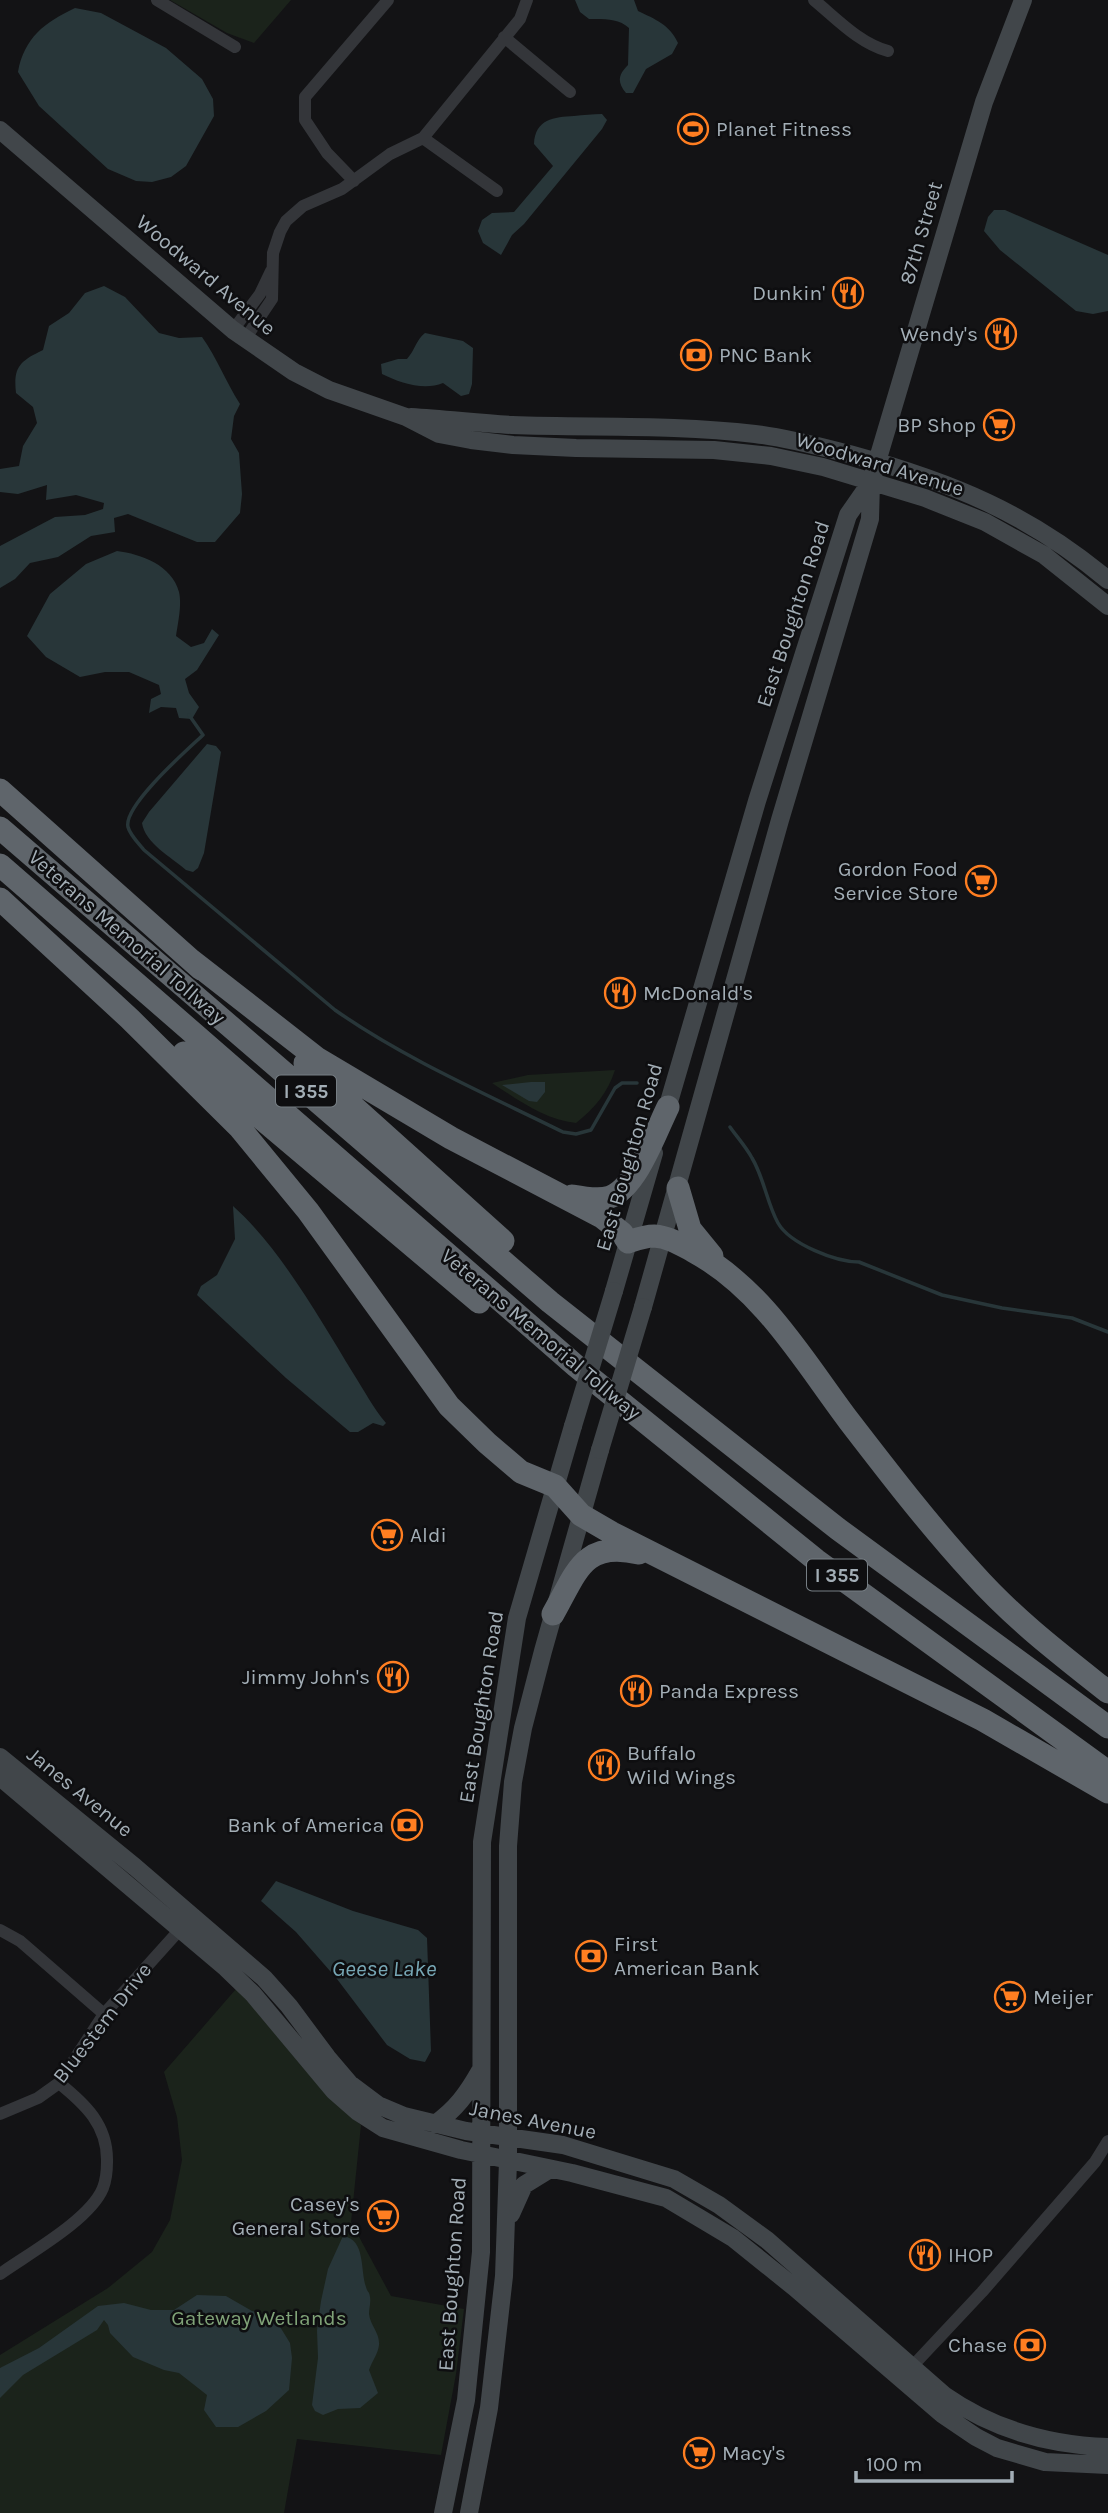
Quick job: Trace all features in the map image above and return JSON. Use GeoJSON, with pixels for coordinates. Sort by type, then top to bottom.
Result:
{"type":"FeatureCollection","features":[{"type":"Feature","properties":{"kind":"highway"},"geometry":{"type":"LineString","coordinates":[[0,790],[580,1311],[614,1352]]}},
{"type":"Feature","properties":{"kind":"highway","name":"Veterans Memorial Tollway"},"geometry":{"type":"LineString","coordinates":[[0,828],[539,1293],[838,1529],[1108,1727]]}},
{"type":"Feature","properties":{"kind":"highway","name":"Veterans Memorial Tollway"},"geometry":{"type":"LineString","coordinates":[[0,865],[576,1366],[816,1560],[1108,1772]]}},
{"type":"Feature","properties":{"kind":"highway"},"geometry":{"type":"LineString","coordinates":[[1,900],[32,922],[368,1210],[482,1304],[536,1346],[576,1366]]}},
{"type":"Feature","properties":{"kind":"highway"},"geometry":{"type":"LineString","coordinates":[[1,900],[130,1019],[239,1127],[308,1211],[449,1406],[486,1443],[521,1472],[555,1486],[581,1515],[659,1558],[983,1720],[1108,1792]]}},
{"type":"Feature","properties":{"kind":"highway"},"geometry":{"type":"LineString","coordinates":[[191,960],[318,1059],[452,1138],[611,1222],[628,1242],[651,1236],[664,1237],[706,1258],[725,1272],[755,1298],[777,1323],[850,1422],[973,1573],[1026,1628],[1108,1692]]}},
{"type":"Feature","properties":{"kind":"highway"},"geometry":{"type":"LineString","coordinates":[[558,1194],[601,1198],[620,1191],[636,1172],[668,1107]]}},
{"type":"Feature","properties":{"kind":"highway"},"geometry":{"type":"LineString","coordinates":[[678,1188],[690,1228],[725,1272]]}},
{"type":"Feature","properties":{"kind":"highway"},"geometry":{"type":"LineString","coordinates":[[553,1615],[580,1566],[599,1552],[620,1549],[659,1558]]}},
{"type":"Feature","properties":{"kind":"main road","name":"87th Street"},"geometry":{"type":"LineString","coordinates":[[871,482],[984,102],[1023,0]]}},
{"type":"Feature","properties":{"kind":"main road","name":"Woodward Avenue"},"geometry":{"type":"LineString","coordinates":[[0,130],[239,334],[294,372],[329,390],[406,417],[439,434],[471,440],[576,448],[714,450],[795,461],[871,482],[954,508],[1015,537],[1059,565],[1108,606]]}},
{"type":"Feature","properties":{"kind":"main road","name":"Woodward Avenue"},"geometry":{"type":"LineString","coordinates":[[406,417],[502,424],[736,432],[801,441],[956,487],[1013,514],[1060,542],[1108,580]]}},
{"type":"Feature","properties":{"kind":"main road","name":"East Boughton Road"},"geometry":{"type":"LineString","coordinates":[[443,2513],[466,2400],[481,2252],[482,1842],[517,1618],[757,801],[848,515],[871,482]]}},
{"type":"Feature","properties":{"kind":"main road","name":"East Boughton Road"},"geometry":{"type":"LineString","coordinates":[[469,2513],[489,2407],[499,2334],[508,2161],[508,1846],[513,1782],[523,1728],[581,1515],[664,1237],[780,820],[870,519],[871,482]]}},
{"type":"Feature","properties":{"kind":"main road","name":"Janes Avenue"},"geometry":{"type":"LineString","coordinates":[[0,1757],[186,1923],[253,1994],[334,2091],[358,2112],[383,2128],[413,2138],[666,2198],[733,2238],[907,2372],[965,2410],[1011,2431],[1061,2444],[1108,2447]]}},
{"type":"Feature","properties":{"kind":"main road","name":"Janes Avenue"},"geometry":{"type":"LineString","coordinates":[[0,1777],[186,1923],[264,1978],[350,2084],[378,2105],[404,2116],[435,2124],[562,2145],[674,2179],[719,2205],[785,2255],[907,2372],[958,2426],[997,2448],[1045,2462],[1108,2465]]}},
{"type":"Feature","properties":{"kind":"main road"},"geometry":{"type":"LineString","coordinates":[[435,2124],[456,2108],[467,2095],[482,2068]]}},
{"type":"Feature","properties":{"kind":"main road"},"geometry":{"type":"LineString","coordinates":[[506,2227],[524,2185],[550,2169]]}},
{"type":"Feature","properties":{"kind":"street"},"geometry":{"type":"LineString","coordinates":[[157,0],[235,47]]}},
{"type":"Feature","properties":{"kind":"street"},"geometry":{"type":"LineString","coordinates":[[354,181],[327,153],[305,120],[305,97],[388,0]]}},
{"type":"Feature","properties":{"kind":"street"},"geometry":{"type":"LineString","coordinates":[[239,334],[272,299],[273,253],[280,232],[294,212],[354,181],[390,154],[423,138],[520,19],[527,0]]}},
{"type":"Feature","properties":{"kind":"street"},"geometry":{"type":"LineString","coordinates":[[814,0],[857,37],[888,51]]}},
{"type":"Feature","properties":{"kind":"street"},"geometry":{"type":"LineString","coordinates":[[504,37],[570,92]]}},
{"type":"Feature","properties":{"kind":"street"},"geometry":{"type":"LineString","coordinates":[[423,138],[497,191]]}},
{"type":"Feature","properties":{"kind":"street","name":"Bluestem Drive"},"geometry":{"type":"LineString","coordinates":[[0,2114],[38,2098],[59,2083],[104,2014],[186,1923]]}},
{"type":"Feature","properties":{"kind":"street"},"geometry":{"type":"LineString","coordinates":[[0,1930],[20,1941],[104,2014]]}},
{"type":"Feature","properties":{"kind":"street"},"geometry":{"type":"LineString","coordinates":[[0,2274],[74,2222],[90,2207],[103,2189],[107,2170],[107,2147],[100,2127],[92,2113],[59,2083]]}},
{"type":"Feature","properties":{"kind":"street"},"geometry":{"type":"LineString","coordinates":[[907,2372],[982,2292],[1094,2162],[1108,2141]]}},
{"type":"Feature","properties":{"kind":"green space"},"geometry":{"type":"Polygon","coordinates":[[[170,0],[291,0],[254,43],[227,33],[170,0]]]}},
{"type":"Feature","properties":{"kind":"green space"},"geometry":{"type":"Polygon","coordinates":[[[615,1070],[600,1099],[576,1123],[543,1114],[492,1083],[528,1075],[615,1070]]]}},
{"type":"Feature","properties":{"kind":"green space","name":"Gateway Wetlands"},"geometry":{"type":"Polygon","coordinates":[[[236,1989],[311,2077],[361,2125],[351,2222],[391,2296],[464,2309],[456,2374],[441,2455],[297,2439],[284,2513],[0,2513],[0,2355],[108,2288],[152,2252],[170,2220],[182,2160],[177,2117],[164,2072],[236,1989]]]}},
{"type":"Feature","properties":{"kind":"water"},"geometry":{"type":"Polygon","coordinates":[[[575,0],[634,0],[638,11],[666,27],[678,43],[672,54],[646,69],[633,93],[626,93],[620,79],[628,65],[629,28],[615,21],[589,19],[580,12],[575,0]]]}},
{"type":"Feature","properties":{"kind":"water"},"geometry":{"type":"Polygon","coordinates":[[[75,8],[101,13],[166,48],[202,79],[213,99],[214,116],[186,166],[171,177],[152,182],[136,181],[108,169],[39,106],[18,72],[25,50],[38,32],[54,19],[75,8]]]}},
{"type":"Feature","properties":{"kind":"water"},"geometry":{"type":"Polygon","coordinates":[[[602,114],[607,120],[602,129],[512,235],[501,255],[483,243],[478,231],[482,220],[492,213],[514,212],[553,166],[534,144],[542,124],[559,117],[602,114]]]}},
{"type":"Feature","properties":{"kind":"water"},"geometry":{"type":"Polygon","coordinates":[[[994,210],[1005,210],[1108,255],[1108,311],[1093,314],[1076,311],[1000,250],[984,231],[988,217],[994,210]]]}},
{"type":"Feature","properties":{"kind":"water"},"geometry":{"type":"Polygon","coordinates":[[[104,286],[125,297],[159,333],[179,338],[202,337],[212,353],[240,404],[234,416],[231,439],[239,453],[242,494],[240,513],[215,542],[197,542],[128,514],[114,518],[115,532],[91,536],[58,557],[30,563],[15,579],[0,588],[0,546],[55,517],[85,515],[103,509],[104,503],[76,495],[46,500],[47,485],[18,494],[0,492],[0,469],[19,466],[23,446],[37,423],[33,407],[16,393],[17,371],[24,362],[43,350],[49,326],[69,313],[85,293],[104,286]]]}},
{"type":"Feature","properties":{"kind":"water"},"geometry":{"type":"Polygon","coordinates":[[[425,333],[463,341],[473,348],[472,384],[469,394],[461,396],[443,383],[412,385],[382,374],[381,364],[407,359],[425,333]]]}},
{"type":"Feature","properties":{"kind":"water"},"geometry":{"type":"Polygon","coordinates":[[[117,551],[154,562],[170,575],[179,592],[176,636],[191,647],[204,643],[212,629],[219,635],[197,670],[185,679],[189,693],[199,707],[192,719],[179,718],[176,708],[161,707],[149,713],[151,699],[161,694],[159,685],[129,672],[105,672],[80,677],[46,657],[27,636],[50,594],[86,564],[117,551]]]}},
{"type":"Feature","properties":{"kind":"water"},"geometry":{"type":"Polygon","coordinates":[[[207,744],[216,746],[221,752],[204,853],[198,868],[193,872],[186,870],[153,843],[142,823],[207,744]]]}},
{"type":"Feature","properties":{"kind":"water"},"geometry":{"type":"Polygon","coordinates":[[[545,1082],[545,1092],[537,1102],[529,1101],[502,1085],[545,1082]]]}},
{"type":"Feature","properties":{"kind":"water"},"geometry":{"type":"Polygon","coordinates":[[[233,1206],[267,1242],[298,1285],[386,1423],[383,1426],[373,1423],[358,1432],[350,1432],[286,1378],[197,1295],[201,1286],[217,1275],[235,1239],[233,1206]]]}},
{"type":"Feature","properties":{"kind":"water","name":"Geese Lake"},"geometry":{"type":"Polygon","coordinates":[[[276,1881],[353,1911],[418,1930],[427,1938],[431,2051],[425,2062],[410,2059],[387,2045],[337,1979],[296,1932],[261,1901],[276,1881]]]}},
{"type":"Feature","properties":{"kind":"water"},"geometry":{"type":"Polygon","coordinates":[[[343,2236],[350,2238],[359,2249],[364,2280],[370,2295],[369,2314],[379,2345],[369,2370],[378,2393],[360,2408],[338,2409],[323,2415],[315,2411],[312,2405],[318,2358],[317,2330],[328,2269],[343,2236]]]}},
{"type":"Feature","properties":{"kind":"water"},"geometry":{"type":"Polygon","coordinates":[[[197,2295],[226,2296],[252,2311],[274,2317],[290,2343],[292,2358],[289,2390],[266,2411],[238,2427],[216,2427],[204,2410],[207,2395],[179,2373],[133,2357],[110,2333],[104,2320],[97,2330],[23,2375],[0,2398],[0,2368],[39,2348],[98,2306],[124,2303],[151,2310],[174,2310],[197,2295]]]}},
{"type":"Feature","properties":{"kind":"waterway"},"geometry":{"type":"LineString","coordinates":[[189,715],[203,735],[145,793],[129,818],[129,830],[144,850],[335,1010],[418,1060],[563,1132],[576,1134],[591,1130],[615,1088],[622,1083],[637,1083]]}},
{"type":"Feature","properties":{"kind":"waterway"},"geometry":{"type":"LineString","coordinates":[[730,1127],[756,1166],[778,1223],[803,1245],[838,1259],[859,1262],[942,1295],[1002,1308],[1072,1318],[1108,1332]]}},
{"type":"Feature","properties":{"kind":"place","name":"Planet Fitness"},"geometry":{"type":"Point","coordinates":[693,129]}},
{"type":"Feature","properties":{"kind":"place","name":"Dunkin'"},"geometry":{"type":"Point","coordinates":[848,293]}},
{"type":"Feature","properties":{"kind":"place","name":"Wendy's"},"geometry":{"type":"Point","coordinates":[1001,334]}},
{"type":"Feature","properties":{"kind":"place","name":"PNC Bank"},"geometry":{"type":"Point","coordinates":[696,355]}},
{"type":"Feature","properties":{"kind":"place","name":"BP Shop"},"geometry":{"type":"Point","coordinates":[999,425]}},
{"type":"Feature","properties":{"kind":"place","name":"Gordon Food Service Store"},"geometry":{"type":"Point","coordinates":[981,881]}},
{"type":"Feature","properties":{"kind":"place","name":"McDonald's"},"geometry":{"type":"Point","coordinates":[620,993]}},
{"type":"Feature","properties":{"kind":"place","name":"Aldi"},"geometry":{"type":"Point","coordinates":[387,1535]}},
{"type":"Feature","properties":{"kind":"place","name":"Jimmy John's"},"geometry":{"type":"Point","coordinates":[393,1677]}},
{"type":"Feature","properties":{"kind":"place","name":"Panda Express"},"geometry":{"type":"Point","coordinates":[636,1691]}},
{"type":"Feature","properties":{"kind":"place","name":"Buffalo Wild Wings"},"geometry":{"type":"Point","coordinates":[604,1765]}},
{"type":"Feature","properties":{"kind":"place","name":"Bank of America"},"geometry":{"type":"Point","coordinates":[407,1825]}},
{"type":"Feature","properties":{"kind":"place","name":"First American Bank"},"geometry":{"type":"Point","coordinates":[591,1956]}},
{"type":"Feature","properties":{"kind":"place","name":"Meijer"},"geometry":{"type":"Point","coordinates":[1010,1997]}},
{"type":"Feature","properties":{"kind":"place","name":"Casey's General Store"},"geometry":{"type":"Point","coordinates":[383,2216]}},
{"type":"Feature","properties":{"kind":"place","name":"IHOP"},"geometry":{"type":"Point","coordinates":[925,2255]}},
{"type":"Feature","properties":{"kind":"place","name":"Chase"},"geometry":{"type":"Point","coordinates":[1030,2345]}},
{"type":"Feature","properties":{"kind":"place","name":"Macy's"},"geometry":{"type":"Point","coordinates":[699,2453]}}]}
